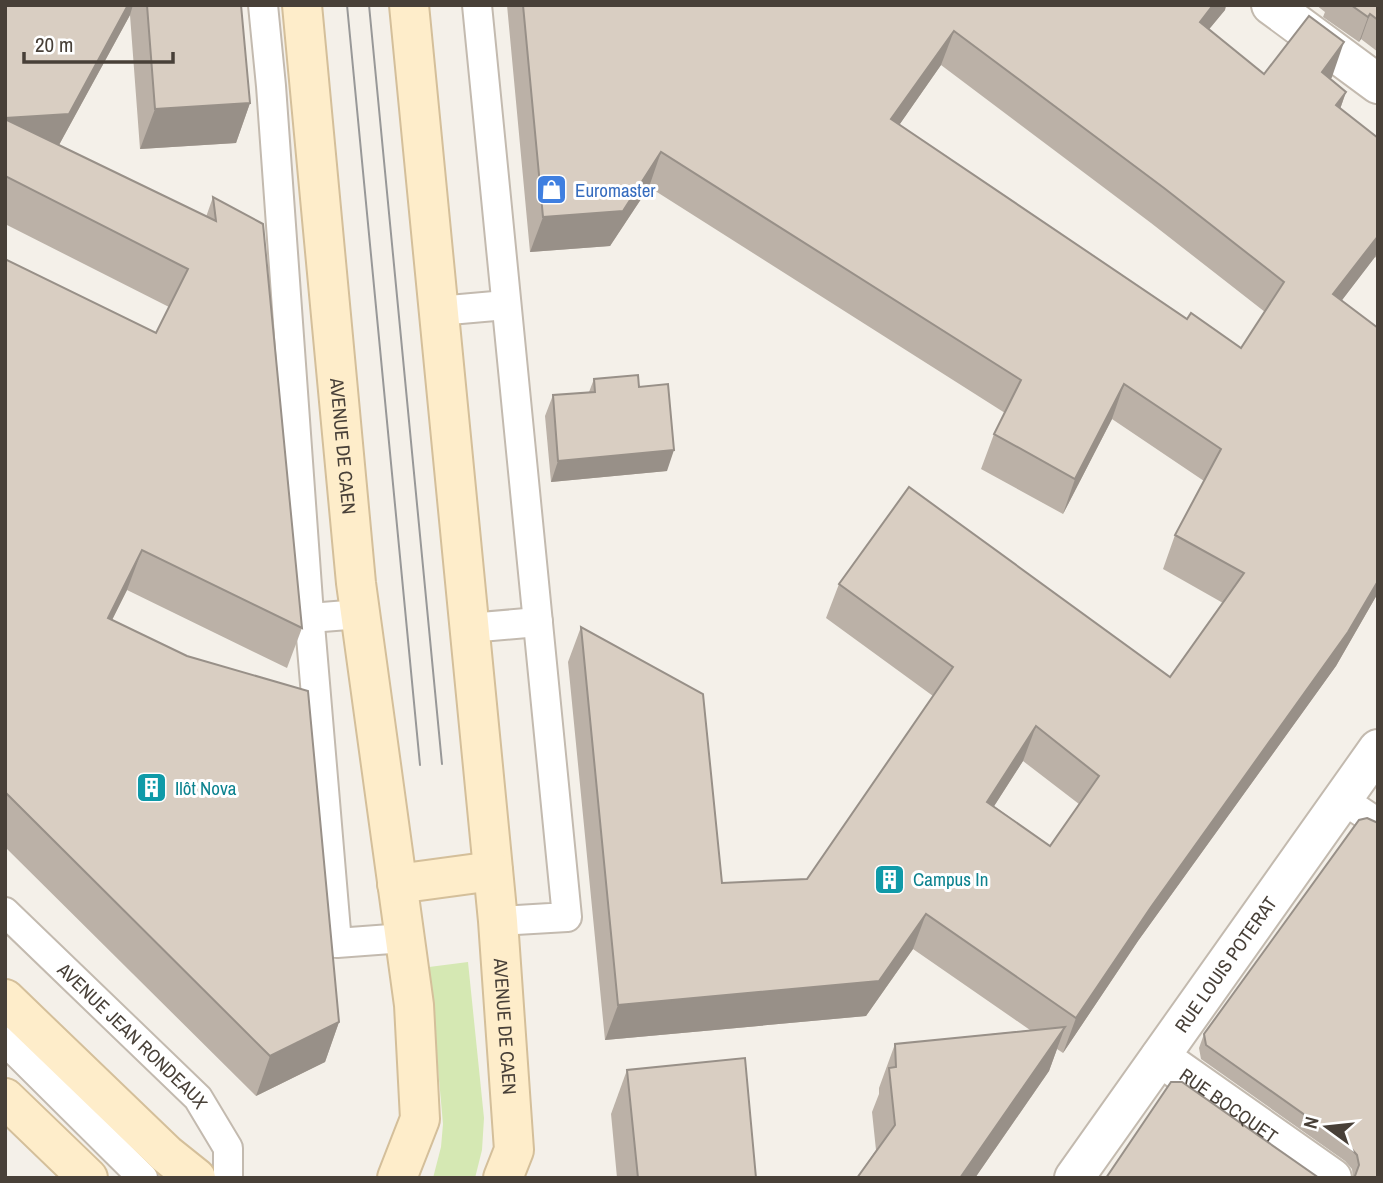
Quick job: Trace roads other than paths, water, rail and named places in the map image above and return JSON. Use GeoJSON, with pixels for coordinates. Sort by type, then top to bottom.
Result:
{"type":"FeatureCollection","features":[{"type":"Feature","properties":{"kind":"main road","name":"AVENUE DE CAEN"},"geometry":{"type":"LineString","coordinates":[[409,5],[498,921],[514,1150],[503,1178]]}},
{"type":"Feature","properties":{"kind":"main road","name":"AVENUE DE CAEN"},"geometry":{"type":"LineString","coordinates":[[303,18],[360,614],[414,1005],[420,1119],[397,1178]]}},
{"type":"Feature","properties":{"kind":"main road"},"geometry":{"type":"LineString","coordinates":[[397,884],[493,871]]}},
{"type":"Feature","properties":{"kind":"main road"},"geometry":{"type":"LineString","coordinates":[[5,999],[166,1154],[196,1178]]}},
{"type":"Feature","properties":{"kind":"main road"},"geometry":{"type":"LineString","coordinates":[[5,1098],[88,1178]]}},
{"type":"Feature","properties":{"kind":"street"},"geometry":{"type":"LineString","coordinates":[[1271,5],[1378,84]]}},
{"type":"Feature","properties":{"kind":"street","name":"RUE LOUIS POTERAT"},"geometry":{"type":"LineString","coordinates":[[1073,1178],[1378,749]]}},
{"type":"Feature","properties":{"kind":"street","name":"RUE BOCQUET"},"geometry":{"type":"LineString","coordinates":[[1160,1057],[1332,1178]]}},
{"type":"Feature","properties":{"kind":"lane"},"geometry":{"type":"LineString","coordinates":[[263,5],[337,943],[404,938]]}},
{"type":"Feature","properties":{"kind":"lane"},"geometry":{"type":"LineString","coordinates":[[477,5],[567,917],[498,921]]}},
{"type":"Feature","properties":{"kind":"lane"},"geometry":{"type":"LineString","coordinates":[[266,34],[303,18]]}},
{"type":"Feature","properties":{"kind":"lane"},"geometry":{"type":"LineString","coordinates":[[285,284],[328,282]]}},
{"type":"Feature","properties":{"kind":"lane"},"geometry":{"type":"LineString","coordinates":[[439,311],[506,305]]}},
{"type":"Feature","properties":{"kind":"lane"},"geometry":{"type":"LineString","coordinates":[[310,618],[360,614]]}},
{"type":"Feature","properties":{"kind":"lane"},"geometry":{"type":"LineString","coordinates":[[469,628],[538,622]]}},
{"type":"Feature","properties":{"kind":"lane"},"geometry":{"type":"LineString","coordinates":[[1342,799],[1378,823]]}},
{"type":"Feature","properties":{"kind":"lane","name":"AVENUE JEAN RONDEAUX"},"geometry":{"type":"LineString","coordinates":[[5,912],[198,1098],[228,1148],[228,1178]]}},
{"type":"Feature","properties":{"kind":"lane"},"geometry":{"type":"LineString","coordinates":[[5,1041],[144,1178]]}},
{"type":"Feature","properties":{"kind":"tram line"},"geometry":{"type":"LineString","coordinates":[[347,5],[420,765]]}},
{"type":"Feature","properties":{"kind":"tram line"},"geometry":{"type":"LineString","coordinates":[[369,5],[442,764]]}},
{"type":"Feature","properties":{"kind":"place","name":"Euromaster"},"geometry":{"type":"Point","coordinates":[552,190]}},
{"type":"Feature","properties":{"kind":"place","name":"Ilôt Nova"},"geometry":{"type":"Point","coordinates":[152,788]}},
{"type":"Feature","properties":{"kind":"place","name":"Campus In"},"geometry":{"type":"Point","coordinates":[890,879]}}]}
